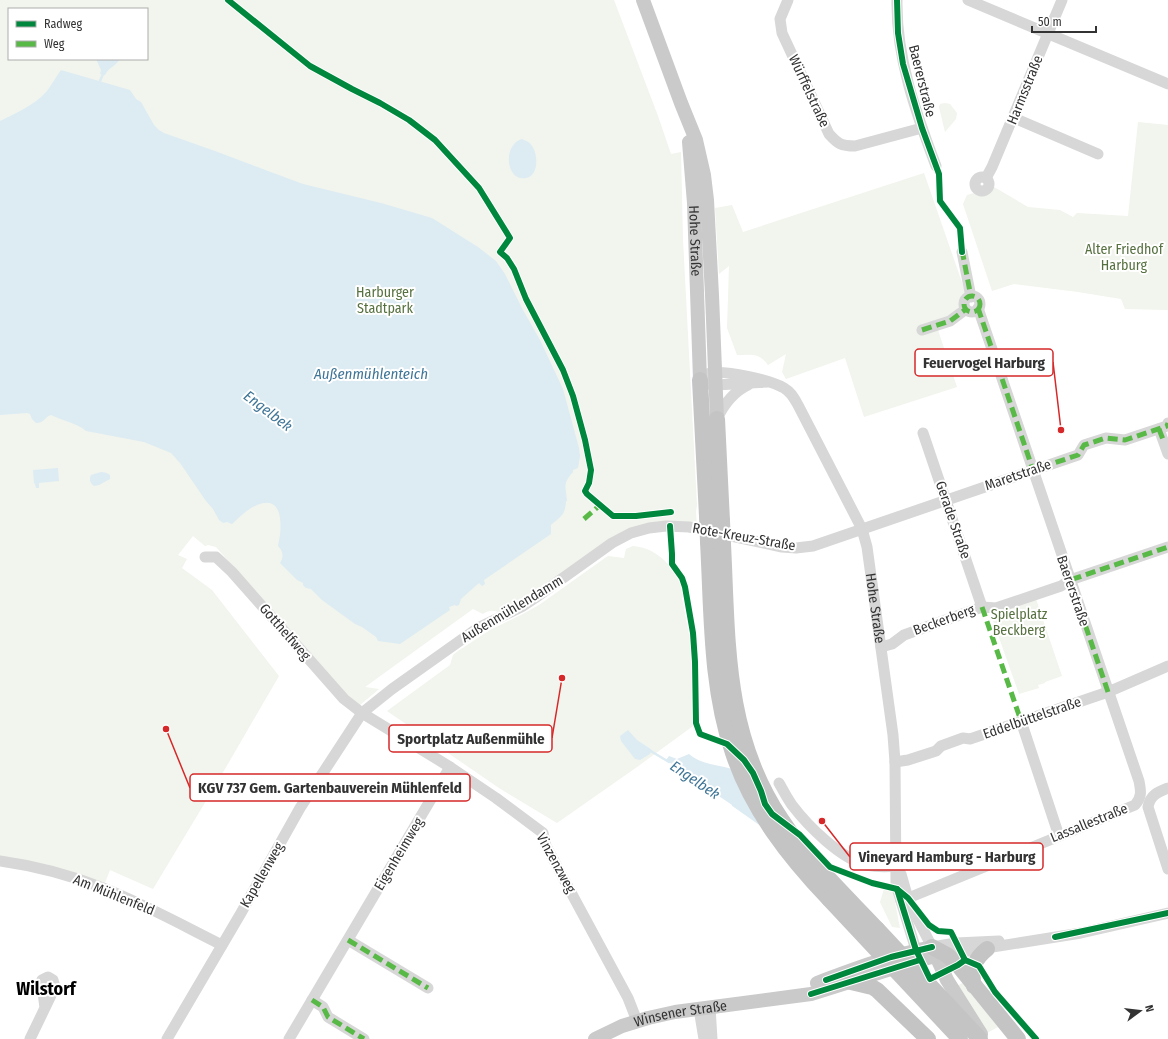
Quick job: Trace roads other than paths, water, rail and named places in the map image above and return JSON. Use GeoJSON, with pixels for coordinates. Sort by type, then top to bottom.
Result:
{"type":"FeatureCollection","features":[{"type":"Feature","properties":{"kind":"highway"},"geometry":{"type":"LineString","coordinates":[[700,380],[732,690],[731,720],[733,753],[747,788],[765,820],[787,852],[816,886],[960,1039]]}},
{"type":"Feature","properties":{"kind":"highway"},"geometry":{"type":"LineString","coordinates":[[714,518],[717,419]]}},
{"type":"Feature","properties":{"kind":"highway"},"geometry":{"type":"LineString","coordinates":[[731,720],[745,743],[762,785],[781,818],[798,842],[826,876],[980,1039]]}},
{"type":"Feature","properties":{"kind":"highway"},"geometry":{"type":"LineString","coordinates":[[974,986],[972,970],[976,959],[987,949]]}},
{"type":"Feature","properties":{"kind":"highway"},"geometry":{"type":"LineString","coordinates":[[938,953],[958,966],[1014,1034]]}},
{"type":"Feature","properties":{"kind":"highway"},"geometry":{"type":"LineString","coordinates":[[851,982],[872,987],[877,990],[928,1039]]}},
{"type":"Feature","properties":{"kind":"main road","name":"Hohe Straße"},"geometry":{"type":"LineString","coordinates":[[643,0],[696,140],[704,175],[708,208],[716,379]]}},
{"type":"Feature","properties":{"kind":"main road","name":"Hohe Straße"},"geometry":{"type":"LineString","coordinates":[[681,103],[689,145],[692,174],[700,380]]}},
{"type":"Feature","properties":{"kind":"main road"},"geometry":{"type":"LineString","coordinates":[[716,379],[717,419]]}},
{"type":"Feature","properties":{"kind":"main road"},"geometry":{"type":"LineString","coordinates":[[938,953],[946,980],[984,1039]]}},
{"type":"Feature","properties":{"kind":"main road","name":"Winsener Straße"},"geometry":{"type":"LineString","coordinates":[[769,999],[811,986],[858,968],[918,955],[938,953]]}},
{"type":"Feature","properties":{"kind":"main road"},"geometry":{"type":"LineString","coordinates":[[918,955],[945,1005],[970,1039]]}},
{"type":"Feature","properties":{"kind":"main road","name":"Winsener Straße"},"geometry":{"type":"LineString","coordinates":[[595,1039],[637,1020],[669,1013],[811,994],[851,982],[918,955]]}},
{"type":"Feature","properties":{"kind":"street","name":"Würffelstraße"},"geometry":{"type":"LineString","coordinates":[[788,0],[780,19],[782,33],[829,134],[837,142],[844,146],[855,146],[922,128]]}},
{"type":"Feature","properties":{"kind":"street","name":"Baererstraße"},"geometry":{"type":"LineString","coordinates":[[897,0],[898,33],[903,64],[922,128],[936,166]]}},
{"type":"Feature","properties":{"kind":"street"},"geometry":{"type":"LineString","coordinates":[[968,0],[1168,84]]}},
{"type":"Feature","properties":{"kind":"street","name":"Harmsstraße"},"geometry":{"type":"LineString","coordinates":[[986,178],[992,168],[1014,118],[1027,82],[1062,0]]}},
{"type":"Feature","properties":{"kind":"street"},"geometry":{"type":"LineString","coordinates":[[1014,118],[1098,154]]}},
{"type":"Feature","properties":{"kind":"street","name":"Baererstraße"},"geometry":{"type":"LineString","coordinates":[[962,252],[972,297],[977,298],[978,300],[978,308],[1032,470],[1168,868]]}},
{"type":"Feature","properties":{"kind":"street"},"geometry":{"type":"LineString","coordinates":[[966,309],[965,301],[969,297],[972,297]]}},
{"type":"Feature","properties":{"kind":"street"},"geometry":{"type":"LineString","coordinates":[[966,309],[974,312],[978,308]]}},
{"type":"Feature","properties":{"kind":"street"},"geometry":{"type":"LineString","coordinates":[[922,330],[950,321],[966,309]]}},
{"type":"Feature","properties":{"kind":"street","name":"Hohe Straße"},"geometry":{"type":"LineString","coordinates":[[700,380],[707,374],[716,379],[750,383],[768,382]]}},
{"type":"Feature","properties":{"kind":"street","name":"Hohe Straße"},"geometry":{"type":"LineString","coordinates":[[716,379],[753,377],[785,389],[794,398],[862,529],[867,547],[880,647],[894,735],[897,866],[918,955]]}},
{"type":"Feature","properties":{"kind":"street"},"geometry":{"type":"LineString","coordinates":[[717,419],[730,398],[750,383]]}},
{"type":"Feature","properties":{"kind":"street"},"geometry":{"type":"LineString","coordinates":[[1164,426],[1168,454]]}},
{"type":"Feature","properties":{"kind":"street","name":"Maretstraße"},"geometry":{"type":"LineString","coordinates":[[862,529],[1078,455],[1084,445],[1106,438],[1125,440],[1164,426]]}},
{"type":"Feature","properties":{"kind":"street","name":"Gerade Straße"},"geometry":{"type":"LineString","coordinates":[[923,432],[982,607]]}},
{"type":"Feature","properties":{"kind":"street","name":"Rote-Kreuz-Straße"},"geometry":{"type":"LineString","coordinates":[[670,526],[696,528],[782,547],[796,548],[813,546],[862,529]]}},
{"type":"Feature","properties":{"kind":"street","name":"Außenmühlendamm"},"geometry":{"type":"LineString","coordinates":[[362,713],[392,689],[478,628],[523,606],[612,543],[631,533],[641,530],[670,526]]}},
{"type":"Feature","properties":{"kind":"street","name":"Beckerberg"},"geometry":{"type":"LineString","coordinates":[[880,647],[892,644],[904,635],[982,607],[996,608],[1061,586],[1070,580],[1168,547]]}},
{"type":"Feature","properties":{"kind":"street","name":"Gotthelfweg"},"geometry":{"type":"LineString","coordinates":[[205,557],[216,557],[232,572],[344,699],[362,713]]}},
{"type":"Feature","properties":{"kind":"street","name":"Eddelbüttelstraße"},"geometry":{"type":"LineString","coordinates":[[895,762],[908,760],[963,738],[970,739],[1108,692],[1168,666]]}},
{"type":"Feature","properties":{"kind":"street","name":"Vinzenzweg"},"geometry":{"type":"LineString","coordinates":[[362,713],[450,767],[496,798],[543,833],[546,846],[628,998],[637,1020]]}},
{"type":"Feature","properties":{"kind":"street","name":"Kapellenweg"},"geometry":{"type":"LineString","coordinates":[[166,1039],[222,945],[300,808],[362,713]]}},
{"type":"Feature","properties":{"kind":"street"},"geometry":{"type":"LineString","coordinates":[[1021,721],[1059,836]]}},
{"type":"Feature","properties":{"kind":"street","name":"Eigenheimweg"},"geometry":{"type":"LineString","coordinates":[[289,1039],[450,767]]}},
{"type":"Feature","properties":{"kind":"street"},"geometry":{"type":"LineString","coordinates":[[779,783],[792,804],[810,825],[844,854],[854,861],[867,865],[897,866]]}},
{"type":"Feature","properties":{"kind":"street","name":"Lassallestraße"},"geometry":{"type":"LineString","coordinates":[[904,899],[1135,805],[1145,798],[1168,788]]}},
{"type":"Feature","properties":{"kind":"street","name":"Am Mühlenfeld"},"geometry":{"type":"LineString","coordinates":[[0,861],[65,876],[106,889],[163,915],[222,945]]}},
{"type":"Feature","properties":{"kind":"street","name":"Hohe Straße"},"geometry":{"type":"LineString","coordinates":[[904,899],[938,953]]}},
{"type":"Feature","properties":{"kind":"street"},"geometry":{"type":"LineString","coordinates":[[938,953],[987,949],[1081,933],[1168,913]]}},
{"type":"Feature","properties":{"kind":"street"},"geometry":{"type":"LineString","coordinates":[[348,940],[428,988]]}},
{"type":"Feature","properties":{"kind":"street"},"geometry":{"type":"LineString","coordinates":[[938,953],[964,943],[1030,941]]}},
{"type":"Feature","properties":{"kind":"street"},"geometry":{"type":"LineString","coordinates":[[312,1000],[323,1007],[328,1017],[364,1039]]}},
{"type":"Feature","properties":{"kind":"street"},"geometry":{"type":"LineString","coordinates":[[30,1039],[46,1008]]}},
{"type":"Feature","properties":{"kind":"street"},"geometry":{"type":"LineString","coordinates":[[704,1008],[704,1039]]}},
{"type":"Feature","properties":{"kind":"street"},"geometry":{"type":"LineString","coordinates":[[704,1008],[712,1039]]}},
{"type":"Feature","properties":{"kind":"water"},"geometry":{"type":"Polygon","coordinates":[[[96,60],[119,60],[108,70],[105,75],[100,74],[101,70],[96,60]]]}},
{"type":"Feature","properties":{"kind":"water","name":"Außenmühlenteich"},"geometry":{"type":"Polygon","coordinates":[[[61,70],[130,90],[136,99],[141,102],[154,125],[164,133],[303,184],[381,203],[432,218],[478,247],[496,261],[505,274],[540,340],[563,389],[579,448],[580,456],[578,468],[573,470],[566,483],[567,501],[565,510],[562,515],[551,525],[551,534],[484,580],[485,584],[482,586],[479,583],[461,599],[459,605],[449,607],[450,610],[400,644],[378,641],[376,637],[322,600],[311,589],[306,588],[303,583],[297,580],[280,563],[282,552],[278,546],[280,515],[277,508],[273,504],[266,503],[257,505],[247,511],[232,524],[227,522],[223,523],[219,520],[213,509],[171,453],[144,442],[86,431],[74,424],[51,415],[43,421],[36,423],[30,414],[27,413],[0,415],[0,121],[25,108],[42,96],[61,70]]]}},
{"type":"Feature","properties":{"kind":"water"},"geometry":{"type":"Polygon","coordinates":[[[522,139],[531,145],[536,159],[533,173],[526,178],[519,178],[514,174],[509,162],[511,148],[522,139]]]}},
{"type":"Feature","properties":{"kind":"water"},"geometry":{"type":"Polygon","coordinates":[[[58,468],[59,481],[39,483],[39,488],[36,488],[33,470],[58,468]]]}},
{"type":"Feature","properties":{"kind":"water"},"geometry":{"type":"Polygon","coordinates":[[[101,472],[110,475],[110,479],[94,486],[90,481],[91,475],[101,472]]]}},
{"type":"Feature","properties":{"kind":"water"},"geometry":{"type":"Polygon","coordinates":[[[628,730],[637,740],[652,750],[650,754],[640,760],[635,759],[621,741],[620,736],[628,730]]]}},
{"type":"Feature","properties":{"kind":"water"},"geometry":{"type":"Polygon","coordinates":[[[689,754],[704,762],[732,769],[757,822],[666,760],[669,756],[677,759],[689,754]]]}},
{"type":"Feature","properties":{"kind":"waterway"},"geometry":{"type":"LineString","coordinates":[[100,81],[103,74]]}},
{"type":"Feature","properties":{"kind":"waterway","name":"Engelbek"},"geometry":{"type":"LineString","coordinates":[[649,750],[669,762]]}},
{"type":"Feature","properties":{"kind":"waterway","name":"Engelbek"},"geometry":{"type":"LineString","coordinates":[[733,805],[760,824]]}},
{"type":"Feature","properties":{"kind":"place","name":"Feuervogel Harburg"},"geometry":{"type":"Point","coordinates":[1061,430]}},
{"type":"Feature","properties":{"kind":"place","name":"Sportplatz Außenmühle"},"geometry":{"type":"Point","coordinates":[562,678]}},
{"type":"Feature","properties":{"kind":"place","name":"KGV 737 Gem. Gartenbauverein Mühlenfeld"},"geometry":{"type":"Point","coordinates":[166,729]}},
{"type":"Feature","properties":{"kind":"place","name":"Vineyard Hamburg - Harburg"},"geometry":{"type":"Point","coordinates":[822,821]}},
{"type":"Feature","properties":{"kind":"district","name":"Wilstorf"},"geometry":{"type":"Point","coordinates":[46,989]}},
{"type":"Feature","properties":{"kind":"park label","name":"Alter Friedhof Harburg"},"geometry":{"type":"Point","coordinates":[1124,258]}},
{"type":"Feature","properties":{"kind":"park label","name":"Harburger Stadtpark"},"geometry":{"type":"Point","coordinates":[385,300]}},
{"type":"Feature","properties":{"kind":"park label","name":"Spielplatz Beckberg"},"geometry":{"type":"Point","coordinates":[1019,622]}}]}
